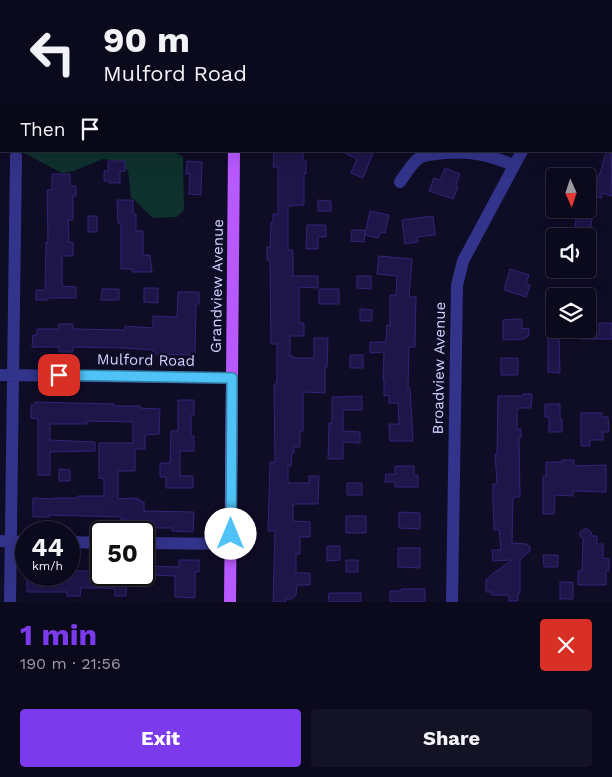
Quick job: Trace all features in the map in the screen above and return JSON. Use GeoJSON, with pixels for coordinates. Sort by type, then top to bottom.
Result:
{"type":"FeatureCollection","features":[{"type":"Feature","properties":{"kind":"main road","name":"Grandview Avenue"},"geometry":{"type":"LineString","coordinates":[[230,602],[234,152]]}},
{"type":"Feature","properties":{"kind":"street","name":"Broadview Avenue"},"geometry":{"type":"LineString","coordinates":[[452,602],[457,285],[463,261],[521,152]]}},
{"type":"Feature","properties":{"kind":"street"},"geometry":{"type":"LineString","coordinates":[[400,182],[419,159],[430,154],[479,153],[514,165]]}},
{"type":"Feature","properties":{"kind":"street"},"geometry":{"type":"LineString","coordinates":[[10,602],[5,541],[6,375],[16,156]]}},
{"type":"Feature","properties":{"kind":"street","name":"Mulford Road"},"geometry":{"type":"LineString","coordinates":[[6,375],[232,378]]}},
{"type":"Feature","properties":{"kind":"street"},"geometry":{"type":"LineString","coordinates":[[155,543],[231,544]]}},
{"type":"Feature","properties":{"kind":"green space"},"geometry":{"type":"Polygon","coordinates":[[[22,152],[175,152],[183,157],[184,210],[177,217],[153,218],[131,197],[128,171],[120,161],[103,159],[74,171],[62,173],[22,152]]]}},
{"type":"Feature","properties":{"kind":"building"},"geometry":{"type":"Polygon","coordinates":[[[274,152],[303,152],[303,161],[306,161],[304,205],[288,206],[288,250],[293,250],[293,276],[318,276],[318,288],[299,287],[299,323],[304,323],[304,336],[290,336],[290,356],[293,356],[293,358],[314,358],[314,338],[328,338],[325,393],[303,392],[303,431],[300,431],[300,447],[294,447],[291,466],[288,466],[288,483],[309,483],[309,476],[319,476],[318,504],[293,504],[293,521],[310,522],[310,537],[300,537],[300,554],[296,554],[296,573],[310,573],[310,585],[297,585],[296,595],[291,599],[286,599],[286,602],[273,602],[275,531],[268,531],[270,462],[275,462],[274,384],[276,384],[277,379],[277,344],[271,344],[270,260],[267,260],[267,247],[270,247],[273,214],[278,214],[278,167],[273,167],[274,152]]]}},
{"type":"Feature","properties":{"kind":"building"},"geometry":{"type":"Polygon","coordinates":[[[343,152],[374,152],[363,178],[351,173],[357,159],[343,152]]]}},
{"type":"Feature","properties":{"kind":"building"},"geometry":{"type":"Polygon","coordinates":[[[607,152],[611,152],[612,196],[602,193],[601,198],[596,196],[596,182],[607,152]]]}},
{"type":"Feature","properties":{"kind":"building"},"geometry":{"type":"Polygon","coordinates":[[[108,161],[125,161],[125,171],[120,172],[120,183],[104,181],[104,171],[108,171],[108,161]]]}},
{"type":"Feature","properties":{"kind":"building"},"geometry":{"type":"Polygon","coordinates":[[[187,161],[202,162],[201,195],[189,194],[190,174],[186,174],[187,161]]]}},
{"type":"Feature","properties":{"kind":"building"},"geometry":{"type":"Polygon","coordinates":[[[445,168],[460,174],[456,185],[458,187],[453,199],[429,191],[434,178],[440,180],[445,168]]]}},
{"type":"Feature","properties":{"kind":"building"},"geometry":{"type":"Polygon","coordinates":[[[52,174],[70,174],[70,186],[76,186],[76,196],[73,196],[73,220],[68,220],[69,242],[73,242],[73,256],[62,256],[62,286],[76,287],[76,298],[36,300],[36,290],[45,290],[46,242],[48,242],[47,190],[52,190],[52,174]]]}},
{"type":"Feature","properties":{"kind":"building"},"geometry":{"type":"Polygon","coordinates":[[[117,200],[133,200],[133,214],[136,214],[136,231],[143,231],[143,255],[150,255],[152,272],[132,272],[132,269],[121,269],[121,224],[118,223],[117,200]]]}},
{"type":"Feature","properties":{"kind":"building"},"geometry":{"type":"Polygon","coordinates":[[[318,200],[331,201],[331,211],[318,211],[318,200]]]}},
{"type":"Feature","properties":{"kind":"building"},"geometry":{"type":"Polygon","coordinates":[[[370,211],[389,215],[385,233],[380,232],[378,238],[365,235],[370,211]]]}},
{"type":"Feature","properties":{"kind":"building"},"geometry":{"type":"Polygon","coordinates":[[[88,216],[97,216],[97,232],[88,232],[88,216]]]}},
{"type":"Feature","properties":{"kind":"building"},"geometry":{"type":"Polygon","coordinates":[[[433,216],[435,235],[417,237],[418,242],[405,244],[402,220],[433,216]]]}},
{"type":"Feature","properties":{"kind":"building"},"geometry":{"type":"Polygon","coordinates":[[[576,218],[592,218],[591,228],[575,228],[576,218]]]}},
{"type":"Feature","properties":{"kind":"building"},"geometry":{"type":"Polygon","coordinates":[[[307,225],[326,225],[326,237],[318,237],[318,249],[306,249],[307,225]]]}},
{"type":"Feature","properties":{"kind":"building"},"geometry":{"type":"Polygon","coordinates":[[[352,230],[365,230],[364,242],[351,241],[352,230]]]}},
{"type":"Feature","properties":{"kind":"building"},"geometry":{"type":"Polygon","coordinates":[[[379,256],[412,259],[409,297],[416,297],[415,347],[409,347],[408,388],[410,388],[413,441],[390,441],[389,424],[399,424],[398,403],[389,403],[389,395],[384,396],[384,352],[370,353],[370,342],[386,342],[387,325],[390,326],[390,295],[396,295],[397,276],[377,274],[379,256]]]}},
{"type":"Feature","properties":{"kind":"building"},"geometry":{"type":"Polygon","coordinates":[[[510,269],[529,275],[526,283],[530,285],[526,297],[504,290],[510,269]]]}},
{"type":"Feature","properties":{"kind":"building"},"geometry":{"type":"Polygon","coordinates":[[[357,276],[371,276],[371,289],[357,288],[357,276]]]}},
{"type":"Feature","properties":{"kind":"building"},"geometry":{"type":"Polygon","coordinates":[[[144,288],[158,288],[158,303],[144,302],[144,288]]]}},
{"type":"Feature","properties":{"kind":"building"},"geometry":{"type":"Polygon","coordinates":[[[102,289],[119,289],[119,300],[101,300],[102,289]]]}},
{"type":"Feature","properties":{"kind":"building"},"geometry":{"type":"Polygon","coordinates":[[[319,289],[339,289],[339,304],[319,304],[319,289]]]}},
{"type":"Feature","properties":{"kind":"building"},"geometry":{"type":"Polygon","coordinates":[[[178,292],[199,292],[199,304],[196,304],[195,355],[153,354],[153,350],[124,348],[73,347],[73,352],[59,352],[59,347],[32,347],[33,335],[37,335],[37,329],[59,329],[59,324],[73,324],[73,329],[125,330],[125,326],[153,328],[153,316],[177,317],[178,292]]]}},
{"type":"Feature","properties":{"kind":"building"},"geometry":{"type":"Polygon","coordinates":[[[360,309],[372,310],[372,321],[360,321],[360,309]]]}},
{"type":"Feature","properties":{"kind":"building"},"geometry":{"type":"Polygon","coordinates":[[[503,320],[522,320],[522,329],[529,328],[529,335],[524,339],[503,340],[503,320]]]}},
{"type":"Feature","properties":{"kind":"building"},"geometry":{"type":"Polygon","coordinates":[[[599,323],[612,323],[612,339],[580,338],[596,338],[596,332],[599,335],[599,323]]]}},
{"type":"Feature","properties":{"kind":"building"},"geometry":{"type":"Polygon","coordinates":[[[548,338],[559,338],[560,373],[548,372],[548,338]]]}},
{"type":"Feature","properties":{"kind":"building"},"geometry":{"type":"Polygon","coordinates":[[[350,355],[363,355],[363,368],[350,368],[350,355]]]}},
{"type":"Feature","properties":{"kind":"building"},"geometry":{"type":"Polygon","coordinates":[[[501,358],[518,358],[518,375],[501,375],[501,358]]]}},
{"type":"Feature","properties":{"kind":"building"},"geometry":{"type":"Polygon","coordinates":[[[523,394],[532,394],[531,408],[518,408],[517,410],[517,429],[521,429],[521,438],[519,438],[520,497],[513,497],[512,543],[527,544],[530,547],[530,551],[520,560],[520,593],[518,593],[518,601],[509,601],[509,595],[492,595],[492,592],[486,592],[486,579],[512,560],[493,561],[492,550],[501,550],[499,530],[494,530],[493,503],[493,484],[497,484],[495,454],[497,454],[498,396],[522,396],[523,394]]]}},
{"type":"Feature","properties":{"kind":"building"},"geometry":{"type":"Polygon","coordinates":[[[362,396],[362,410],[343,410],[343,431],[360,432],[360,443],[343,442],[343,459],[328,459],[329,423],[332,423],[332,397],[362,396]]]}},
{"type":"Feature","properties":{"kind":"building"},"geometry":{"type":"Polygon","coordinates":[[[178,400],[194,400],[194,415],[191,415],[191,436],[194,436],[194,451],[180,451],[180,476],[193,476],[193,488],[166,488],[166,477],[160,477],[160,463],[170,463],[171,431],[178,431],[178,400]]]}},
{"type":"Feature","properties":{"kind":"building"},"geometry":{"type":"Polygon","coordinates":[[[35,402],[114,404],[114,406],[140,406],[140,408],[160,409],[159,434],[145,435],[145,449],[135,449],[135,471],[118,471],[118,499],[137,498],[137,500],[144,502],[144,511],[194,512],[193,532],[172,531],[172,528],[155,528],[155,521],[121,520],[121,517],[49,515],[49,517],[33,517],[33,498],[54,499],[78,498],[78,496],[104,496],[104,479],[99,478],[99,443],[133,443],[133,422],[87,421],[87,424],[50,424],[50,440],[95,442],[95,451],[50,452],[50,475],[38,475],[38,419],[31,418],[31,405],[35,405],[35,402]]]}},
{"type":"Feature","properties":{"kind":"building"},"geometry":{"type":"Polygon","coordinates":[[[545,404],[560,404],[562,432],[549,432],[549,417],[545,417],[545,404]]]}},
{"type":"Feature","properties":{"kind":"building"},"geometry":{"type":"Polygon","coordinates":[[[581,413],[602,413],[602,417],[608,417],[609,432],[603,432],[603,440],[590,440],[590,446],[581,446],[581,413]]]}},
{"type":"Feature","properties":{"kind":"building"},"geometry":{"type":"Polygon","coordinates":[[[562,460],[574,460],[574,466],[606,465],[606,492],[573,491],[573,496],[555,495],[554,514],[543,514],[543,476],[546,476],[546,462],[562,462],[562,460]]]}},
{"type":"Feature","properties":{"kind":"building"},"geometry":{"type":"Polygon","coordinates":[[[395,466],[414,466],[414,475],[418,475],[418,487],[395,487],[395,482],[385,482],[386,474],[395,474],[395,466]]]}},
{"type":"Feature","properties":{"kind":"building"},"geometry":{"type":"Polygon","coordinates":[[[59,469],[70,470],[70,481],[59,481],[59,469]]]}},
{"type":"Feature","properties":{"kind":"building"},"geometry":{"type":"Polygon","coordinates":[[[347,483],[362,483],[362,495],[347,495],[347,483]]]}},
{"type":"Feature","properties":{"kind":"building"},"geometry":{"type":"Polygon","coordinates":[[[399,512],[420,513],[420,529],[399,528],[399,512]]]}},
{"type":"Feature","properties":{"kind":"building"},"geometry":{"type":"Polygon","coordinates":[[[346,516],[366,516],[366,533],[346,533],[346,516]]]}},
{"type":"Feature","properties":{"kind":"building"},"geometry":{"type":"Polygon","coordinates":[[[588,529],[592,536],[597,536],[597,544],[603,544],[603,558],[609,559],[609,571],[606,571],[606,585],[578,585],[578,571],[582,571],[583,538],[580,536],[580,532],[588,529]]]}},
{"type":"Feature","properties":{"kind":"building"},"geometry":{"type":"Polygon","coordinates":[[[327,546],[340,546],[340,560],[327,561],[327,546]]]}},
{"type":"Feature","properties":{"kind":"building"},"geometry":{"type":"Polygon","coordinates":[[[398,548],[420,548],[420,568],[398,567],[398,548]]]}},
{"type":"Feature","properties":{"kind":"building"},"geometry":{"type":"Polygon","coordinates":[[[543,555],[558,555],[558,567],[544,567],[543,555]]]}},
{"type":"Feature","properties":{"kind":"building"},"geometry":{"type":"Polygon","coordinates":[[[179,560],[199,560],[199,572],[195,572],[195,598],[175,597],[175,576],[155,575],[155,566],[179,567],[179,560]]]}},
{"type":"Feature","properties":{"kind":"building"},"geometry":{"type":"Polygon","coordinates":[[[346,560],[358,560],[358,572],[346,572],[346,560]]]}},
{"type":"Feature","properties":{"kind":"building"},"geometry":{"type":"Polygon","coordinates":[[[80,571],[90,571],[90,586],[126,586],[126,596],[115,596],[115,589],[104,588],[81,588],[80,596],[67,596],[67,592],[27,592],[27,586],[80,586],[80,571]]]}},
{"type":"Feature","properties":{"kind":"building"},"geometry":{"type":"Polygon","coordinates":[[[560,582],[573,582],[573,599],[560,599],[560,582]]]}},
{"type":"Feature","properties":{"kind":"building"},"geometry":{"type":"Polygon","coordinates":[[[401,589],[425,589],[425,602],[390,602],[390,591],[401,591],[401,589]]]}},
{"type":"Feature","properties":{"kind":"building"},"geometry":{"type":"Polygon","coordinates":[[[329,593],[361,593],[361,602],[328,602],[329,593]]]}},
{"type":"Feature","properties":{"kind":"route"},"geometry":{"type":"LineString","coordinates":[[59,375],[232,378],[231,534]]}}]}
